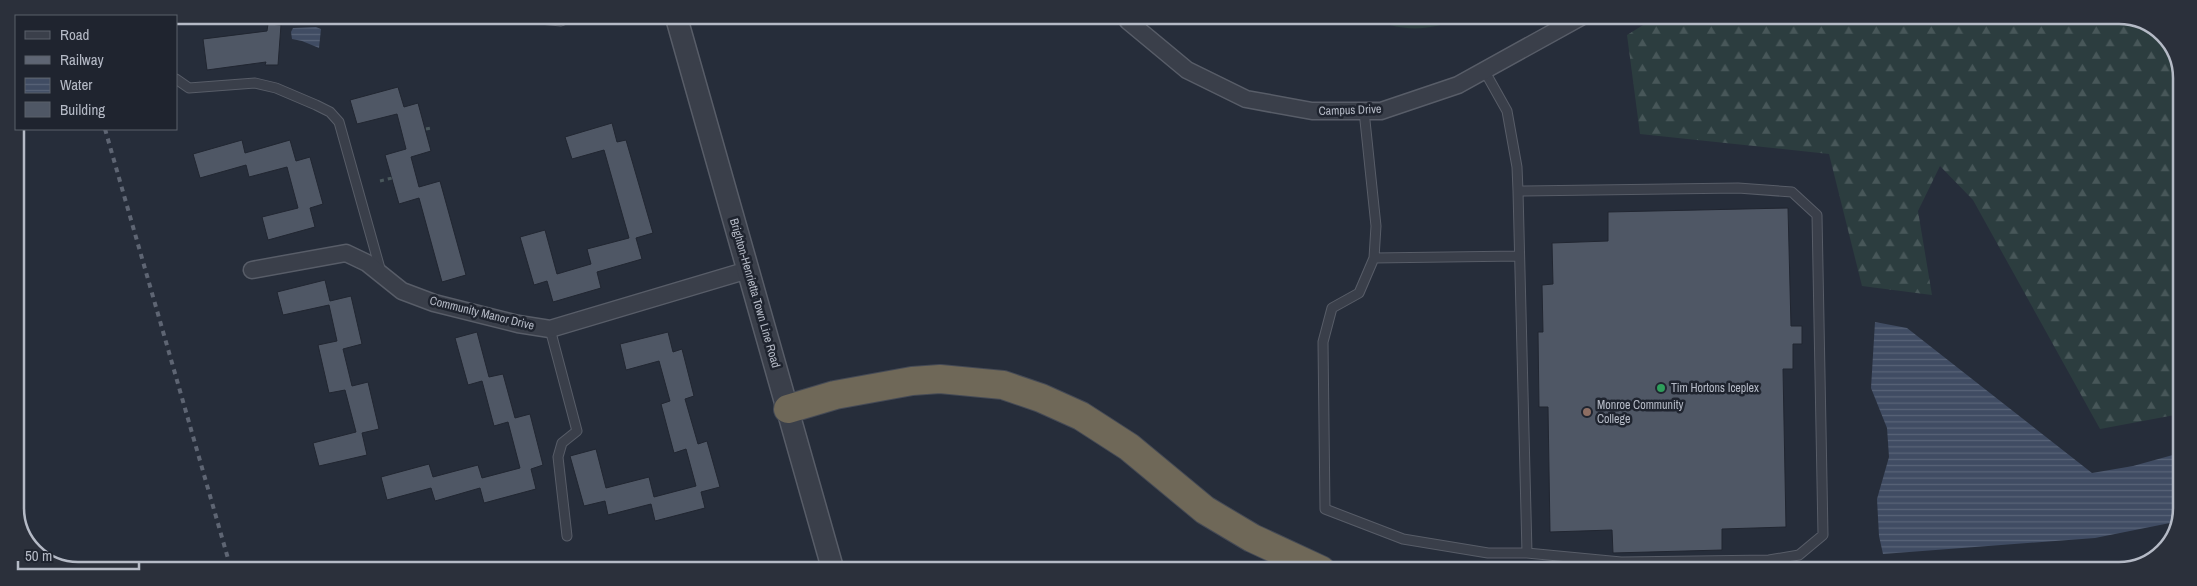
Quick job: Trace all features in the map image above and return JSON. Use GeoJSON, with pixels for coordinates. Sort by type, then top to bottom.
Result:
{"type":"FeatureCollection","features":[{"type":"Feature","properties":{"kind":"highway"},"geometry":{"type":"LineString","coordinates":[[788,409],[835,395],[912,381],[940,380],[1003,385],[1041,398],[1081,416],[1130,447],[1205,510],[1252,538],[1304,562]]}},
{"type":"Feature","properties":{"kind":"street","name":"Brighton-Henrietta Town Line Road"},"geometry":{"type":"LineString","coordinates":[[678,24],[831,562]]}},
{"type":"Feature","properties":{"kind":"street","name":"Campus Drive"},"geometry":{"type":"LineString","coordinates":[[1132,24],[1187,70],[1246,99],[1312,111],[1381,111],[1441,91],[1458,85],[1567,24]]}},
{"type":"Feature","properties":{"kind":"street","name":"Community Manor Drive"},"geometry":{"type":"LineString","coordinates":[[252,270],[346,253],[368,263],[397,289],[434,303],[518,324],[550,329],[748,270]]}},
{"type":"Feature","properties":{"kind":"lane"},"geometry":{"type":"LineString","coordinates":[[685,24],[688,58]]}},
{"type":"Feature","properties":{"kind":"lane"},"geometry":{"type":"LineString","coordinates":[[1484,70],[1507,111],[1517,167],[1526,553]]}},
{"type":"Feature","properties":{"kind":"lane"},"geometry":{"type":"LineString","coordinates":[[178,80],[189,88],[255,83],[276,88],[330,112],[339,122],[382,277]]}},
{"type":"Feature","properties":{"kind":"lane"},"geometry":{"type":"LineString","coordinates":[[1364,111],[1376,226],[1374,258],[1359,293],[1332,308],[1323,342],[1326,509],[1404,539],[1488,552],[1526,553],[1621,562],[1768,560],[1799,555],[1823,535],[1817,215],[1792,192],[1738,188],[1518,191]]}},
{"type":"Feature","properties":{"kind":"lane"},"geometry":{"type":"LineString","coordinates":[[1374,258],[1519,256]]}},
{"type":"Feature","properties":{"kind":"lane"},"geometry":{"type":"LineString","coordinates":[[550,329],[578,431],[562,444],[558,457],[567,536]]}},
{"type":"Feature","properties":{"kind":"path"},"geometry":{"type":"LineString","coordinates":[[426,129],[431,128]]}},
{"type":"Feature","properties":{"kind":"path"},"geometry":{"type":"LineString","coordinates":[[380,181],[392,178]]}},
{"type":"Feature","properties":{"kind":"green space"},"geometry":{"type":"Polygon","coordinates":[[[1387,24],[1443,24],[1428,28],[1403,28],[1387,24]]]}},
{"type":"Feature","properties":{"kind":"green space"},"geometry":{"type":"Polygon","coordinates":[[[1645,24],[2126,24],[2140,28],[2155,37],[2169,57],[2173,74],[2173,415],[2100,429],[1973,200],[1940,166],[1918,211],[1932,295],[1862,286],[1829,154],[1640,134],[1627,35],[1645,24]]]}},
{"type":"Feature","properties":{"kind":"water"},"geometry":{"type":"Polygon","coordinates":[[[316,27],[321,29],[319,48],[292,39],[291,32],[293,28],[316,27]]]}},
{"type":"Feature","properties":{"kind":"water"},"geometry":{"type":"Polygon","coordinates":[[[1875,322],[1907,328],[2092,473],[2133,466],[2173,455],[2173,515],[2171,523],[2095,538],[1883,554],[1879,536],[1877,499],[1889,457],[1887,428],[1871,388],[1875,322]]]}},
{"type":"Feature","properties":{"kind":"building"},"geometry":{"type":"Polygon","coordinates":[[[268,24],[281,25],[278,65],[265,65],[266,62],[207,70],[203,39],[267,31],[268,24]]]}},
{"type":"Feature","properties":{"kind":"building"},"geometry":{"type":"Polygon","coordinates":[[[398,87],[404,107],[418,103],[431,151],[411,157],[419,187],[440,181],[466,275],[442,282],[419,198],[399,204],[385,155],[406,149],[397,114],[357,124],[350,100],[398,87]]]}},
{"type":"Feature","properties":{"kind":"building"},"geometry":{"type":"Polygon","coordinates":[[[612,123],[617,142],[626,140],[653,233],[636,238],[642,259],[597,272],[601,288],[553,302],[547,281],[534,285],[520,237],[545,230],[557,274],[591,264],[587,249],[629,238],[604,150],[572,159],[565,137],[612,123]]]}},
{"type":"Feature","properties":{"kind":"building"},"geometry":{"type":"Polygon","coordinates":[[[242,140],[245,153],[290,140],[296,161],[310,157],[323,204],[310,208],[315,227],[268,240],[262,217],[298,208],[287,167],[249,177],[246,165],[200,178],[193,154],[242,140]]]}},
{"type":"Feature","properties":{"kind":"building","name":"Tim Hortons Iceplex"},"geometry":{"type":"Polygon","coordinates":[[[1788,208],[1791,326],[1802,326],[1802,344],[1793,344],[1793,369],[1783,369],[1786,527],[1722,529],[1722,550],[1613,553],[1612,530],[1550,532],[1548,407],[1539,407],[1538,332],[1543,332],[1542,285],[1553,284],[1552,243],[1608,241],[1608,212],[1788,208]]]}},
{"type":"Feature","properties":{"kind":"building"},"geometry":{"type":"Polygon","coordinates":[[[325,280],[330,301],[351,296],[362,344],[343,349],[352,386],[368,382],[379,429],[362,433],[367,455],[319,466],[313,443],[356,432],[345,390],[329,393],[318,345],[337,341],[329,305],[283,315],[277,292],[325,280]]]}},
{"type":"Feature","properties":{"kind":"building"},"geometry":{"type":"Polygon","coordinates":[[[477,332],[489,377],[503,374],[515,418],[530,414],[543,465],[531,469],[536,489],[484,503],[480,488],[435,501],[431,488],[387,500],[381,477],[429,464],[433,477],[478,465],[482,478],[520,468],[508,422],[494,426],[482,381],[468,385],[455,338],[477,332]]]}},
{"type":"Feature","properties":{"kind":"building"},"geometry":{"type":"Polygon","coordinates":[[[668,332],[673,352],[682,349],[694,396],[685,399],[698,444],[707,441],[720,487],[701,492],[705,508],[655,521],[651,504],[608,515],[605,501],[584,506],[570,456],[596,449],[606,488],[649,477],[654,497],[696,486],[686,449],[674,453],[661,404],[670,401],[659,361],[626,370],[620,344],[668,332]]]}},
{"type":"Feature","properties":{"kind":"railway"},"geometry":{"type":"LineString","coordinates":[[105,130],[229,562]]}},
{"type":"Feature","properties":{"kind":"place","name":"Tim Hortons Iceplex"},"geometry":{"type":"Point","coordinates":[1661,388]}},
{"type":"Feature","properties":{"kind":"place","name":"Monroe Community College"},"geometry":{"type":"Point","coordinates":[1587,412]}}]}
